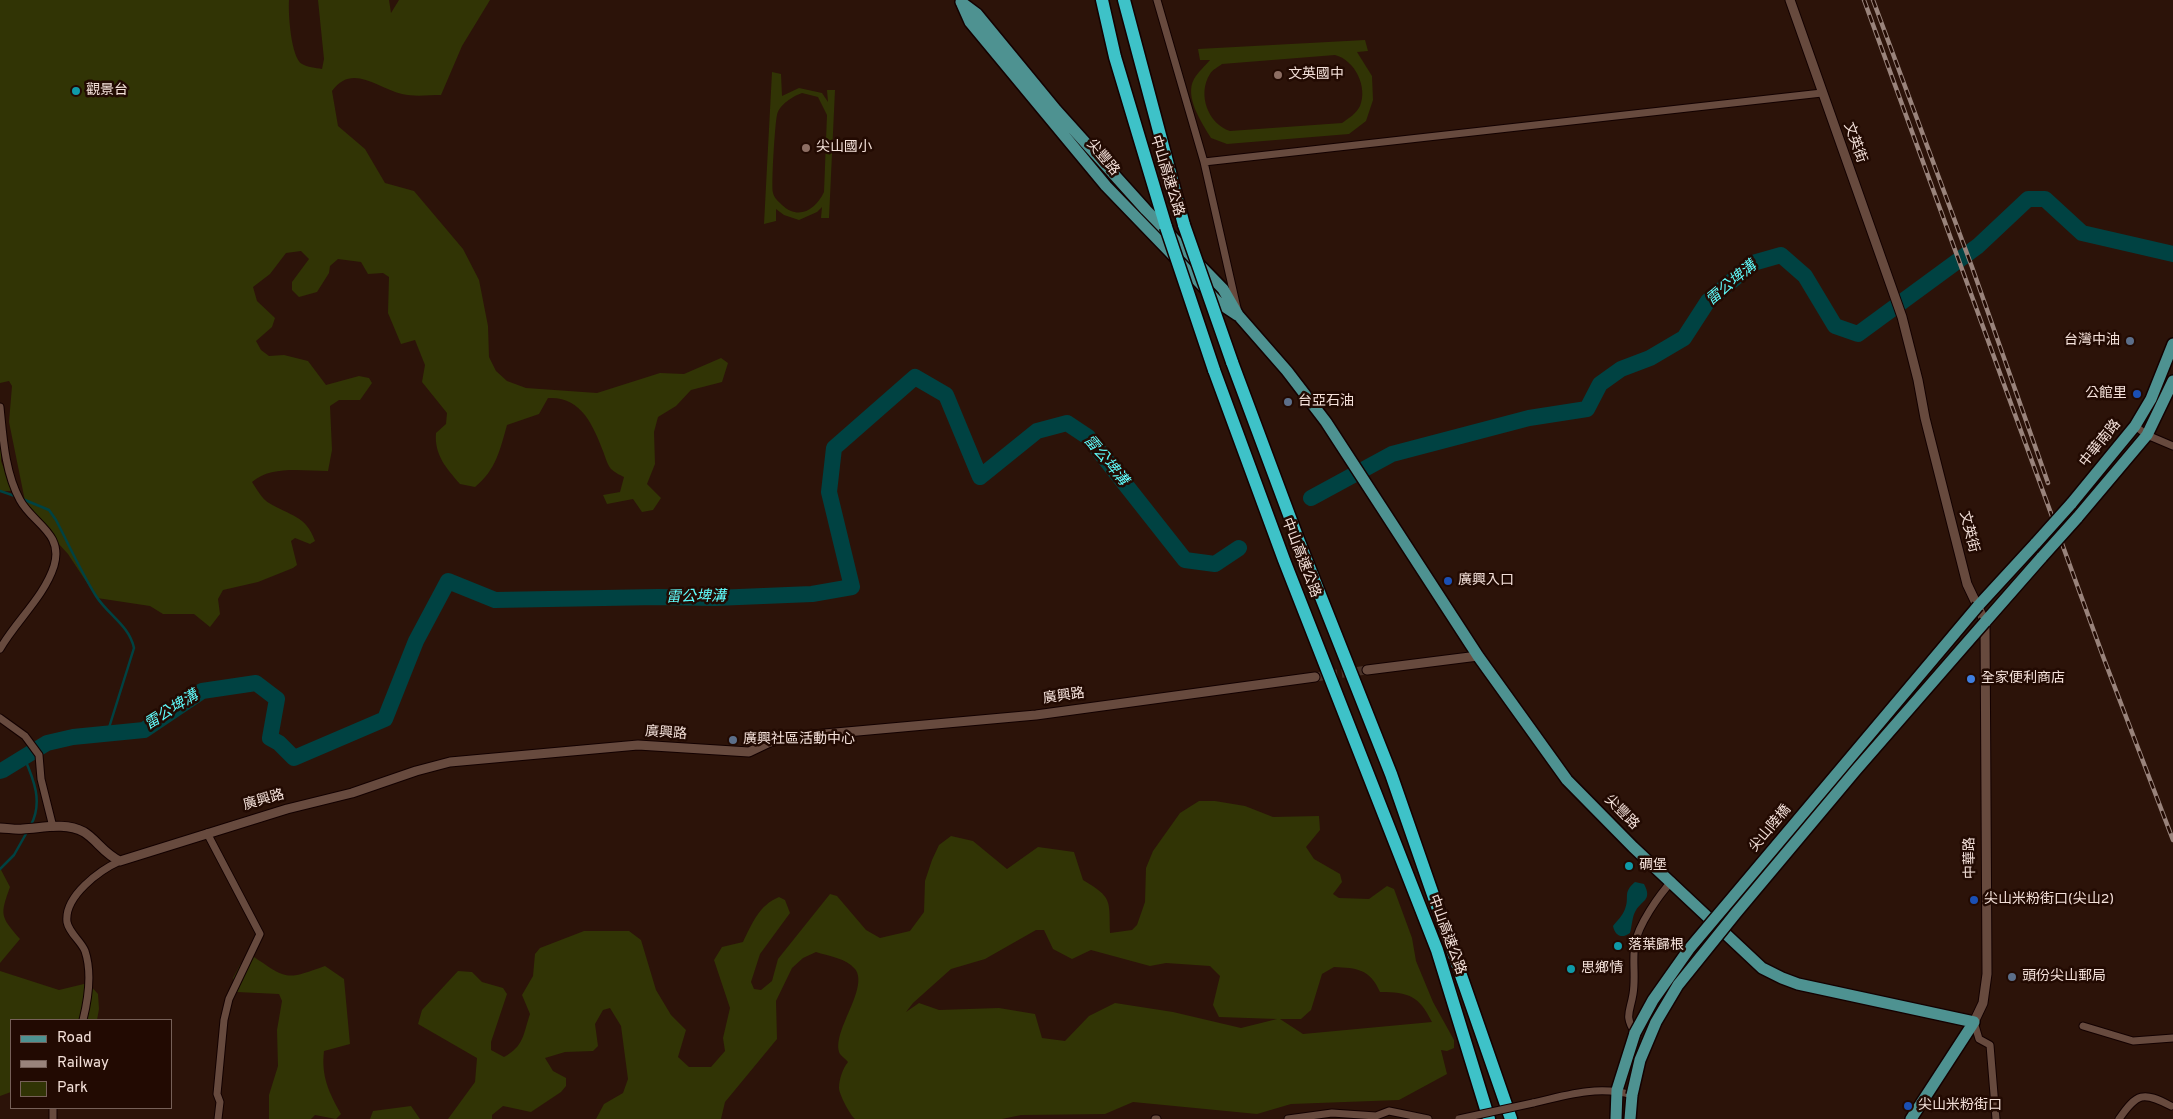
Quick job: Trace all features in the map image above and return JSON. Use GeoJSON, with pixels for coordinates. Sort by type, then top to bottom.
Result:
{"type":"FeatureCollection","features":[{"type":"Feature","properties":{"kind":"highway","name":"中山高速公路"},"geometry":{"type":"LineString","coordinates":[[1102,0],[1116,57],[1166,227],[1214,370],[1284,560],[1437,950],[1489,1119]]}},
{"type":"Feature","properties":{"kind":"highway","name":"中山高速公路"},"geometry":{"type":"LineString","coordinates":[[1124,0],[1184,225],[1232,362],[1298,539],[1391,774],[1511,1119]]}},
{"type":"Feature","properties":{"kind":"main road","name":"尖豐路"},"geometry":{"type":"LineString","coordinates":[[961,1],[977,14],[1056,110],[1146,210],[1223,289],[1238,315],[1287,371],[1326,422],[1478,656],[1567,780],[1633,847],[1672,881],[1762,968],[1782,978],[1848,995],[1974,1022]]}},
{"type":"Feature","properties":{"kind":"main road","name":"中華南路"},"geometry":{"type":"LineString","coordinates":[[1978,606],[2071,504],[2135,426],[2151,399],[2171,358],[2173,344]]}},
{"type":"Feature","properties":{"kind":"main road","name":"中華南路"},"geometry":{"type":"LineString","coordinates":[[1985,622],[2147,435],[2173,381]]}},
{"type":"Feature","properties":{"kind":"main road","name":"尖山陸橋"},"geometry":{"type":"LineString","coordinates":[[1616,1119],[1618,1090],[1635,1034],[1653,1000],[1689,949],[1978,606]]}},
{"type":"Feature","properties":{"kind":"main road","name":"尖山陸橋"},"geometry":{"type":"LineString","coordinates":[[1630,1119],[1632,1095],[1640,1060],[1656,1022],[1678,985],[1824,808],[1985,622]]}},
{"type":"Feature","properties":{"kind":"main road","name":"中華路"},"geometry":{"type":"LineString","coordinates":[[1911,1119],[1974,1022]]}},
{"type":"Feature","properties":{"kind":"street"},"geometry":{"type":"LineString","coordinates":[[1158,0],[1204,162],[1238,315]]}},
{"type":"Feature","properties":{"kind":"street","name":"文英街"},"geometry":{"type":"LineString","coordinates":[[1790,0],[1902,317],[1918,380],[1925,418],[1967,584],[1978,606]]}},
{"type":"Feature","properties":{"kind":"street"},"geometry":{"type":"LineString","coordinates":[[1204,162],[1822,93]]}},
{"type":"Feature","properties":{"kind":"street"},"geometry":{"type":"LineString","coordinates":[[0,407],[4,444],[15,490],[27,512],[41,522],[56,544],[57,553],[53,568],[38,597],[29,606],[0,649]]}},
{"type":"Feature","properties":{"kind":"street"},"geometry":{"type":"LineString","coordinates":[[2135,426],[2147,435],[2173,446]]}},
{"type":"Feature","properties":{"kind":"street","name":"中華路"},"geometry":{"type":"LineString","coordinates":[[1974,1022],[1983,1003],[1988,974],[1985,622],[1978,606]]}},
{"type":"Feature","properties":{"kind":"street"},"geometry":{"type":"LineString","coordinates":[[1367,670],[1478,656]]}},
{"type":"Feature","properties":{"kind":"street","name":"廣興路"},"geometry":{"type":"LineString","coordinates":[[120,861],[287,809],[352,793],[416,771],[450,762],[638,745],[749,752],[770,742],[791,737],[1036,715],[1315,677]]}},
{"type":"Feature","properties":{"kind":"street"},"geometry":{"type":"LineString","coordinates":[[0,718],[25,736],[39,755],[41,779],[53,827]]}},
{"type":"Feature","properties":{"kind":"street"},"geometry":{"type":"LineString","coordinates":[[0,828],[70,828],[85,833],[108,856],[120,861]]}},
{"type":"Feature","properties":{"kind":"street"},"geometry":{"type":"LineString","coordinates":[[207,833],[260,934],[229,999],[224,1020],[217,1094],[220,1102],[218,1119]]}},
{"type":"Feature","properties":{"kind":"street"},"geometry":{"type":"LineString","coordinates":[[83,1019],[86,1008],[88,965],[85,951],[69,928],[67,920],[70,908],[82,887],[105,868],[120,861]]}},
{"type":"Feature","properties":{"kind":"street"},"geometry":{"type":"LineString","coordinates":[[1635,1034],[1628,1022],[1628,1014],[1633,994],[1635,943],[1656,902],[1672,881]]}},
{"type":"Feature","properties":{"kind":"street"},"geometry":{"type":"LineString","coordinates":[[1974,1022],[1979,1039],[1990,1045],[1996,1119]]}},
{"type":"Feature","properties":{"kind":"street"},"geometry":{"type":"LineString","coordinates":[[2083,1026],[2133,1041],[2173,1038]]}},
{"type":"Feature","properties":{"kind":"street"},"geometry":{"type":"LineString","coordinates":[[1459,1119],[1582,1092],[1618,1090],[1632,1095]]}},
{"type":"Feature","properties":{"kind":"street"},"geometry":{"type":"LineString","coordinates":[[2118,1119],[2131,1102],[2138,1097],[2153,1096],[2171,1106]]}},
{"type":"Feature","properties":{"kind":"street"},"geometry":{"type":"LineString","coordinates":[[1288,1119],[1332,1113],[1368,1118],[1390,1110],[1428,1119]]}},
{"type":"Feature","properties":{"kind":"green space"},"geometry":{"type":"Polygon","coordinates":[[[0,0],[289,0],[291,35],[298,60],[304,65],[322,69],[324,59],[318,0],[389,0],[391,13],[399,0],[490,0],[462,46],[441,95],[407,95],[365,80],[348,79],[340,83],[332,91],[338,126],[365,149],[385,183],[414,191],[463,249],[479,280],[488,326],[489,357],[496,371],[507,381],[526,388],[597,393],[660,373],[684,374],[721,358],[728,363],[722,382],[691,390],[676,406],[658,417],[654,432],[655,464],[647,484],[661,498],[653,510],[642,512],[633,499],[607,504],[603,495],[620,492],[624,477],[611,469],[595,431],[584,414],[569,402],[559,399],[548,398],[539,414],[507,425],[493,467],[488,474],[475,487],[460,484],[442,461],[437,448],[436,433],[446,424],[447,413],[422,382],[425,365],[415,340],[401,344],[388,313],[389,277],[383,273],[368,274],[361,262],[338,259],[330,266],[329,273],[317,292],[299,297],[292,290],[292,282],[309,259],[301,251],[286,253],[270,274],[253,287],[257,301],[275,318],[272,327],[256,341],[261,350],[269,356],[284,355],[308,361],[326,385],[359,376],[369,378],[372,383],[360,400],[339,400],[330,406],[332,450],[328,471],[278,471],[269,473],[252,482],[266,501],[302,521],[311,532],[315,541],[310,544],[295,538],[291,541],[297,565],[293,568],[258,582],[223,590],[218,599],[220,614],[210,627],[194,614],[163,614],[150,606],[97,598],[68,554],[34,517],[25,501],[9,422],[12,386],[9,381],[0,383],[0,0]]]}},
{"type":"Feature","properties":{"kind":"green space"},"geometry":{"type":"Polygon","coordinates":[[[1365,40],[1368,51],[1357,52],[1372,76],[1373,100],[1366,121],[1349,134],[1227,144],[1211,138],[1195,110],[1191,94],[1191,86],[1194,79],[1210,60],[1200,60],[1198,49],[1365,40]],[[1335,55],[1222,64],[1211,73],[1206,82],[1205,99],[1207,107],[1216,122],[1230,131],[1342,123],[1352,116],[1360,106],[1362,91],[1361,83],[1354,68],[1335,55]]]}},
{"type":"Feature","properties":{"kind":"green space"},"geometry":{"type":"Polygon","coordinates":[[[772,72],[781,74],[782,96],[799,88],[822,93],[828,102],[827,90],[835,90],[829,218],[821,218],[822,207],[817,212],[799,220],[784,215],[776,209],[776,221],[764,224],[772,72]],[[802,93],[798,94],[783,104],[777,115],[772,179],[773,193],[782,205],[788,210],[795,212],[806,211],[812,208],[824,192],[827,115],[818,97],[802,93]]]}},
{"type":"Feature","properties":{"kind":"green space"},"geometry":{"type":"Polygon","coordinates":[[[0,422],[3,434],[1,461],[12,491],[0,491],[0,422]]]}},
{"type":"Feature","properties":{"kind":"green space"},"geometry":{"type":"Polygon","coordinates":[[[1199,801],[1215,801],[1245,806],[1273,817],[1319,816],[1320,830],[1306,847],[1314,859],[1340,874],[1342,882],[1333,894],[1339,898],[1369,899],[1387,886],[1394,889],[1412,938],[1416,961],[1433,1002],[1454,1040],[1454,1048],[1447,1051],[1441,1050],[1447,1074],[1399,1100],[1291,1104],[1257,1114],[1133,1102],[1105,1114],[1021,1115],[1002,1119],[855,1119],[839,1091],[844,1067],[848,1062],[840,1054],[838,1045],[858,987],[858,977],[855,969],[847,962],[816,952],[803,958],[792,968],[776,1001],[777,1039],[725,1102],[721,1119],[596,1119],[604,1104],[623,1093],[628,1079],[621,1026],[610,1008],[603,1010],[595,1024],[598,1046],[593,1051],[565,1052],[545,1058],[553,1071],[566,1078],[566,1086],[561,1092],[531,1112],[503,1106],[492,1115],[492,1119],[448,1119],[475,1082],[477,1058],[418,1024],[422,1010],[458,971],[472,972],[482,982],[503,988],[507,994],[491,1042],[491,1050],[504,1057],[516,1049],[524,1034],[530,1014],[522,995],[533,976],[535,954],[540,948],[584,931],[629,931],[641,940],[656,990],[671,1015],[686,1030],[678,1057],[689,1067],[711,1067],[725,1051],[723,1038],[730,1008],[714,960],[722,947],[743,942],[761,910],[772,900],[779,897],[785,900],[790,913],[760,954],[751,982],[754,989],[761,990],[772,981],[778,959],[830,894],[837,896],[866,930],[880,938],[910,931],[924,912],[925,881],[932,860],[939,845],[951,836],[973,841],[1007,869],[1038,847],[1074,852],[1083,880],[1100,891],[1107,901],[1110,913],[1110,933],[1132,930],[1137,925],[1145,902],[1146,868],[1153,851],[1180,813],[1199,801]],[[1036,930],[985,959],[951,969],[913,1003],[906,1012],[919,1003],[939,1010],[999,1008],[1035,1014],[1042,1038],[1065,1041],[1089,1016],[1115,1003],[1173,1012],[1241,1028],[1277,1019],[1219,1017],[1213,1005],[1220,976],[1210,966],[1166,963],[1150,966],[1091,950],[1072,959],[1053,949],[1044,930],[1036,930]],[[1334,967],[1322,974],[1311,1010],[1301,1019],[1280,1019],[1303,1034],[1432,1022],[1422,1006],[1412,997],[1399,993],[1380,992],[1372,979],[1362,971],[1334,967]]]}},
{"type":"Feature","properties":{"kind":"green space"},"geometry":{"type":"Polygon","coordinates":[[[0,868],[10,887],[3,910],[5,920],[20,939],[0,963],[0,868]]]}},
{"type":"Feature","properties":{"kind":"green space"},"geometry":{"type":"Polygon","coordinates":[[[251,955],[279,973],[286,975],[301,974],[325,966],[344,979],[350,1044],[324,1051],[323,1060],[327,1084],[341,1114],[336,1119],[315,1115],[311,1119],[269,1119],[269,1095],[278,1066],[277,1030],[282,1001],[279,994],[237,992],[233,978],[240,965],[251,955]]]}},
{"type":"Feature","properties":{"kind":"green space"},"geometry":{"type":"Polygon","coordinates":[[[0,971],[59,990],[88,983],[98,994],[97,1019],[10,1019],[10,1092],[0,1096],[0,971]]]}},
{"type":"Feature","properties":{"kind":"green space"},"geometry":{"type":"Polygon","coordinates":[[[411,1106],[420,1119],[370,1119],[373,1111],[411,1106]]]}},
{"type":"Feature","properties":{"kind":"water"},"geometry":{"type":"Polygon","coordinates":[[[1635,882],[1644,884],[1647,897],[1635,912],[1630,933],[1619,936],[1613,926],[1624,911],[1627,892],[1635,882]]]}},
{"type":"Feature","properties":{"kind":"waterway","name":"雷公埤溝"},"geometry":{"type":"LineString","coordinates":[[1311,498],[1392,454],[1529,418],[1587,409],[1600,384],[1621,369],[1650,358],[1684,338],[1708,301],[1753,263],[1781,255],[1805,276],[1835,326],[1858,334],[1978,246],[2028,199],[2045,199],[2082,233],[2173,254]]}},
{"type":"Feature","properties":{"kind":"waterway","name":"雷公埤溝"},"geometry":{"type":"LineString","coordinates":[[0,771],[47,743],[73,737],[144,730],[202,691],[256,683],[277,699],[270,738],[279,743],[294,758],[385,719],[416,641],[448,581],[495,600],[658,597],[715,598],[812,594],[852,587],[829,492],[834,448],[915,377],[946,395],[980,477],[1037,431],[1067,423],[1088,437],[1185,560],[1215,564],[1239,548]]}},
{"type":"Feature","properties":{"kind":"waterway"},"geometry":{"type":"LineString","coordinates":[[0,491],[15,496]]}},
{"type":"Feature","properties":{"kind":"waterway"},"geometry":{"type":"LineString","coordinates":[[20,498],[49,510],[96,596],[123,626],[134,648],[107,734]]}},
{"type":"Feature","properties":{"kind":"waterway"},"geometry":{"type":"LineString","coordinates":[[24,757],[34,783],[37,799],[35,816],[31,825]]}},
{"type":"Feature","properties":{"kind":"waterway"},"geometry":{"type":"LineString","coordinates":[[0,869],[14,855],[27,832]]}},
{"type":"Feature","properties":{"kind":"tunnel"},"geometry":{"type":"LineString","coordinates":[[1315,677],[1367,670]]}},
{"type":"Feature","properties":{"kind":"railway"},"geometry":{"type":"LineString","coordinates":[[1864,0],[2104,659],[2173,840]]}},
{"type":"Feature","properties":{"kind":"railway"},"geometry":{"type":"LineString","coordinates":[[1873,0],[1972,267],[2048,483]]}},
{"type":"Feature","properties":{"kind":"place","name":"文英國中"},"geometry":{"type":"Point","coordinates":[1278,75]}},
{"type":"Feature","properties":{"kind":"place","name":"觀景台"},"geometry":{"type":"Point","coordinates":[76,91]}},
{"type":"Feature","properties":{"kind":"place","name":"尖山國小"},"geometry":{"type":"Point","coordinates":[806,148]}},
{"type":"Feature","properties":{"kind":"place","name":"台灣中油"},"geometry":{"type":"Point","coordinates":[2130,341]}},
{"type":"Feature","properties":{"kind":"place","name":"公館里"},"geometry":{"type":"Point","coordinates":[2137,394]}},
{"type":"Feature","properties":{"kind":"place","name":"台亞石油"},"geometry":{"type":"Point","coordinates":[1288,402]}},
{"type":"Feature","properties":{"kind":"place","name":"廣興入口"},"geometry":{"type":"Point","coordinates":[1448,581]}},
{"type":"Feature","properties":{"kind":"place","name":"全家便利商店"},"geometry":{"type":"Point","coordinates":[1971,679]}},
{"type":"Feature","properties":{"kind":"place","name":"廣興社區活動中心"},"geometry":{"type":"Point","coordinates":[733,740]}},
{"type":"Feature","properties":{"kind":"place","name":"碉堡"},"geometry":{"type":"Point","coordinates":[1629,866]}},
{"type":"Feature","properties":{"kind":"place","name":"尖山米粉街口(尖山2)"},"geometry":{"type":"Point","coordinates":[1974,900]}},
{"type":"Feature","properties":{"kind":"place","name":"落葉歸根"},"geometry":{"type":"Point","coordinates":[1618,946]}},
{"type":"Feature","properties":{"kind":"place","name":"思鄉情"},"geometry":{"type":"Point","coordinates":[1571,969]}},
{"type":"Feature","properties":{"kind":"place","name":"頭份尖山郵局"},"geometry":{"type":"Point","coordinates":[2012,977]}},
{"type":"Feature","properties":{"kind":"place","name":"尖山米粉街口"},"geometry":{"type":"Point","coordinates":[1908,1106]}}]}
